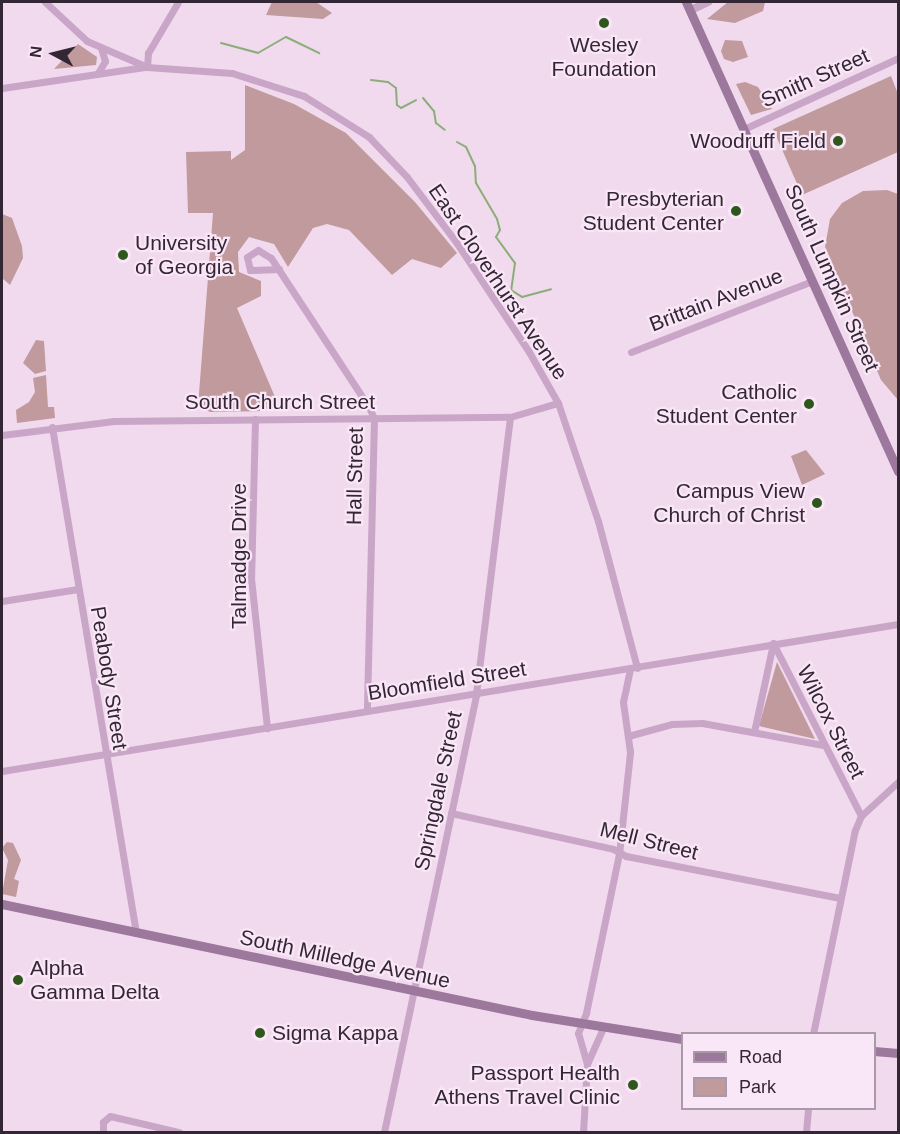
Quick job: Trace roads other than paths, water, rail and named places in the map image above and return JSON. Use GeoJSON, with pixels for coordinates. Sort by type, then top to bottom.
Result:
{"type":"FeatureCollection","features":[{"type":"Feature","properties":{"kind":"main road","name":"South Lumpkin Street"},"geometry":{"type":"LineString","coordinates":[[688,6],[746,128],[898,471]]}},
{"type":"Feature","properties":{"kind":"main road","name":"South Milledge Avenue"},"geometry":{"type":"LineString","coordinates":[[2,904],[413,992],[581,1025],[681,1039]]}},
{"type":"Feature","properties":{"kind":"main road"},"geometry":{"type":"LineString","coordinates":[[876,1051],[898,1053]]}},
{"type":"Feature","properties":{"kind":"street","name":"East Cloverhurst Avenue"},"geometry":{"type":"LineString","coordinates":[[45,2],[71,29],[101,48],[147,67],[232,73],[289,89],[323,106],[369,137],[407,177],[456,242],[529,352],[558,403],[598,521],[633,668]]}},
{"type":"Feature","properties":{"kind":"street"},"geometry":{"type":"LineString","coordinates":[[2,88],[147,67],[148,53],[178,2]]}},
{"type":"Feature","properties":{"kind":"street"},"geometry":{"type":"LineString","coordinates":[[688,6],[708,2]]}},
{"type":"Feature","properties":{"kind":"street"},"geometry":{"type":"LineString","coordinates":[[98,74],[105,61],[101,48]]}},
{"type":"Feature","properties":{"kind":"street","name":"Smith Street"},"geometry":{"type":"LineString","coordinates":[[746,128],[898,58]]}},
{"type":"Feature","properties":{"kind":"street","name":"Hall Street"},"geometry":{"type":"LineString","coordinates":[[279,269],[250,270],[247,257],[252,250],[264,250],[279,269],[374,419],[367,710]]}},
{"type":"Feature","properties":{"kind":"street","name":"Brittain Avenue"},"geometry":{"type":"LineString","coordinates":[[631,351],[812,281]]}},
{"type":"Feature","properties":{"kind":"street","name":"South Church Street"},"geometry":{"type":"LineString","coordinates":[[2,435],[114,421],[510,417],[558,403]]}},
{"type":"Feature","properties":{"kind":"street","name":"Springdale Street"},"geometry":{"type":"LineString","coordinates":[[384,1132],[476,694],[510,417]]}},
{"type":"Feature","properties":{"kind":"street","name":"Talmadge Drive"},"geometry":{"type":"LineString","coordinates":[[255,419],[251,578],[267,728]]}},
{"type":"Feature","properties":{"kind":"street","name":"Peabody Street"},"geometry":{"type":"LineString","coordinates":[[52,427],[104,754],[136,933]]}},
{"type":"Feature","properties":{"kind":"street"},"geometry":{"type":"LineString","coordinates":[[2,601],[78,589]]}},
{"type":"Feature","properties":{"kind":"street","name":"Bloomfield Street"},"geometry":{"type":"LineString","coordinates":[[2,771],[898,624]]}},
{"type":"Feature","properties":{"kind":"street"},"geometry":{"type":"LineString","coordinates":[[754,732],[773,644]]}},
{"type":"Feature","properties":{"kind":"street","name":"Wilcox Street"},"geometry":{"type":"LineString","coordinates":[[773,644],[861,816]]}},
{"type":"Feature","properties":{"kind":"street"},"geometry":{"type":"LineString","coordinates":[[587,1064],[578,1040],[619,854],[629,761],[623,702],[633,668]]}},
{"type":"Feature","properties":{"kind":"street"},"geometry":{"type":"LineString","coordinates":[[628,736],[672,724],[702,723],[823,745]]}},
{"type":"Feature","properties":{"kind":"street"},"geometry":{"type":"LineString","coordinates":[[813,1032],[840,898],[861,816],[898,782]]}},
{"type":"Feature","properties":{"kind":"street","name":"Mell Street"},"geometry":{"type":"LineString","coordinates":[[451,813],[613,849],[619,854],[840,898]]}},
{"type":"Feature","properties":{"kind":"street"},"geometry":{"type":"LineString","coordinates":[[583,1132],[587,1064],[603,1028]]}},
{"type":"Feature","properties":{"kind":"street"},"geometry":{"type":"LineString","coordinates":[[806,1132],[808,1110]]}},
{"type":"Feature","properties":{"kind":"street"},"geometry":{"type":"LineString","coordinates":[[103,1132],[103,1122],[110,1116],[179,1132]]}},
{"type":"Feature","properties":{"kind":"waterway"},"geometry":{"type":"LineString","coordinates":[[221,43],[258,53],[286,37],[319,53]]}},
{"type":"Feature","properties":{"kind":"waterway"},"geometry":{"type":"LineString","coordinates":[[371,80],[388,82],[396,88],[397,105],[401,108],[416,100]]}},
{"type":"Feature","properties":{"kind":"waterway"},"geometry":{"type":"LineString","coordinates":[[423,98],[434,111],[436,123],[445,130]]}},
{"type":"Feature","properties":{"kind":"waterway"},"geometry":{"type":"LineString","coordinates":[[457,142],[466,147],[475,166],[476,183],[497,219],[500,230],[496,237],[515,263],[511,290],[522,297],[551,289]]}},
{"type":"Feature","properties":{"kind":"place","name":"Wesley Foundation"},"geometry":{"type":"Point","coordinates":[604,23]}},
{"type":"Feature","properties":{"kind":"place","name":"Woodruff Field"},"geometry":{"type":"Point","coordinates":[838,141]}},
{"type":"Feature","properties":{"kind":"place","name":"Presbyterian Student Center"},"geometry":{"type":"Point","coordinates":[736,211]}},
{"type":"Feature","properties":{"kind":"place","name":"University of Georgia"},"geometry":{"type":"Point","coordinates":[123,255]}},
{"type":"Feature","properties":{"kind":"place","name":"Catholic Student Center"},"geometry":{"type":"Point","coordinates":[809,404]}},
{"type":"Feature","properties":{"kind":"place","name":"Campus View Church of Christ"},"geometry":{"type":"Point","coordinates":[817,503]}},
{"type":"Feature","properties":{"kind":"place","name":"Alpha Gamma Delta"},"geometry":{"type":"Point","coordinates":[18,980]}},
{"type":"Feature","properties":{"kind":"place","name":"Sigma Kappa"},"geometry":{"type":"Point","coordinates":[260,1033]}},
{"type":"Feature","properties":{"kind":"place","name":"Passport Health Athens Travel Clinic"},"geometry":{"type":"Point","coordinates":[633,1085]}}]}
